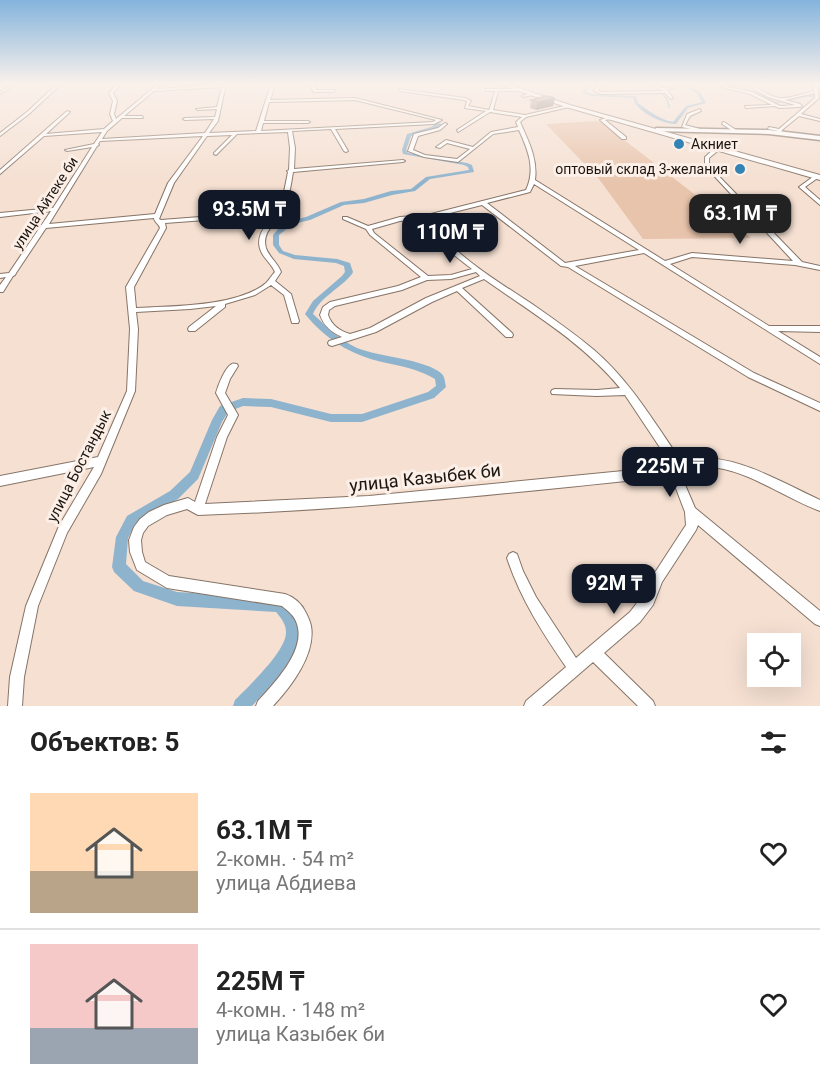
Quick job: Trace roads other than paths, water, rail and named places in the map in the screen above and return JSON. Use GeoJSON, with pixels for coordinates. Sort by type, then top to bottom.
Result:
{"type":"FeatureCollection","features":[{"type":"Feature","properties":{"kind":"main road"},"geometry":{"type":"LineString","coordinates":[[605,117],[656,130],[691,135]]}},
{"type":"Feature","properties":{"kind":"main road"},"geometry":{"type":"LineString","coordinates":[[630,123],[691,135],[718,148],[818,177]]}},
{"type":"Feature","properties":{"kind":"street"},"geometry":{"type":"LineString","coordinates":[[2,132],[23,117]]}},
{"type":"Feature","properties":{"kind":"street"},"geometry":{"type":"LineString","coordinates":[[0,174],[63,117]]}},
{"type":"Feature","properties":{"kind":"street","name":"улица Айтеке би"},"geometry":{"type":"LineString","coordinates":[[0,290],[45,226],[105,130],[120,117]]}},
{"type":"Feature","properties":{"kind":"street"},"geometry":{"type":"LineString","coordinates":[[117,119],[142,117]]}},
{"type":"Feature","properties":{"kind":"street"},"geometry":{"type":"LineString","coordinates":[[258,132],[263,117]]}},
{"type":"Feature","properties":{"kind":"street"},"geometry":{"type":"LineString","coordinates":[[67,150],[98,142],[440,121],[433,117]]}},
{"type":"Feature","properties":{"kind":"street"},"geometry":{"type":"LineString","coordinates":[[458,131],[479,117]]}},
{"type":"Feature","properties":{"kind":"street"},"geometry":{"type":"LineString","coordinates":[[345,218],[368,228],[400,219],[427,217],[528,191],[533,180],[530,149],[518,122],[524,117]]}},
{"type":"Feature","properties":{"kind":"street"},"geometry":{"type":"LineString","coordinates":[[687,117],[683,127],[720,133]]}},
{"type":"Feature","properties":{"kind":"street"},"geometry":{"type":"LineString","coordinates":[[780,132],[794,117]]}},
{"type":"Feature","properties":{"kind":"street"},"geometry":{"type":"LineString","coordinates":[[184,119],[217,118]]}},
{"type":"Feature","properties":{"kind":"street","name":"улица Бостандык"},"geometry":{"type":"LineString","coordinates":[[15,706],[17,677],[32,606],[63,530],[101,460],[131,392],[133,310],[130,287],[163,228],[159,219],[171,183],[217,118]]}},
{"type":"Feature","properties":{"kind":"street"},"geometry":{"type":"LineString","coordinates":[[609,118],[602,120],[624,138]]}},
{"type":"Feature","properties":{"kind":"street"},"geometry":{"type":"LineString","coordinates":[[261,122],[308,122]]}},
{"type":"Feature","properties":{"kind":"street"},"geometry":{"type":"LineString","coordinates":[[723,123],[737,132]]}},
{"type":"Feature","properties":{"kind":"street"},"geometry":{"type":"LineString","coordinates":[[445,124],[439,129],[416,135],[410,150],[417,154],[458,161],[492,134],[521,128]]}},
{"type":"Feature","properties":{"kind":"street"},"geometry":{"type":"LineString","coordinates":[[769,128],[780,132]]}},
{"type":"Feature","properties":{"kind":"street"},"geometry":{"type":"LineString","coordinates":[[333,129],[346,151]]}},
{"type":"Feature","properties":{"kind":"street"},"geometry":{"type":"LineString","coordinates":[[45,135],[105,130]]}},
{"type":"Feature","properties":{"kind":"street"},"geometry":{"type":"LineString","coordinates":[[192,329],[222,304],[272,282],[278,272],[265,254],[261,242],[265,231],[279,213],[284,202],[294,142],[290,132]]}},
{"type":"Feature","properties":{"kind":"street"},"geometry":{"type":"LineString","coordinates":[[691,135],[780,132],[820,138]]}},
{"type":"Feature","properties":{"kind":"street"},"geometry":{"type":"LineString","coordinates":[[216,154],[236,133]]}},
{"type":"Feature","properties":{"kind":"street"},"geometry":{"type":"LineString","coordinates":[[438,147],[446,141],[473,148]]}},
{"type":"Feature","properties":{"kind":"street"},"geometry":{"type":"LineString","coordinates":[[718,148],[707,158],[707,166],[801,265]]}},
{"type":"Feature","properties":{"kind":"street"},"geometry":{"type":"LineString","coordinates":[[439,158],[445,152]]}},
{"type":"Feature","properties":{"kind":"street"},"geometry":{"type":"LineString","coordinates":[[290,171],[403,161]]}},
{"type":"Feature","properties":{"kind":"street"},"geometry":{"type":"LineString","coordinates":[[818,177],[802,187],[817,196],[820,203]]}},
{"type":"Feature","properties":{"kind":"street"},"geometry":{"type":"LineString","coordinates":[[533,180],[820,361]]}},
{"type":"Feature","properties":{"kind":"street"},"geometry":{"type":"LineString","coordinates":[[483,203],[563,265],[646,251]]}},
{"type":"Feature","properties":{"kind":"street"},"geometry":{"type":"LineString","coordinates":[[0,215],[56,209]]}},
{"type":"Feature","properties":{"kind":"street"},"geometry":{"type":"LineString","coordinates":[[45,226],[279,213]]}},
{"type":"Feature","properties":{"kind":"street"},"geometry":{"type":"LineString","coordinates":[[427,217],[434,230],[477,270],[593,355],[627,391],[676,468],[691,512],[692,525],[658,579],[648,600],[635,617],[595,654],[531,706]]}},
{"type":"Feature","properties":{"kind":"street"},"geometry":{"type":"LineString","coordinates":[[368,228],[369,232],[426,278]]}},
{"type":"Feature","properties":{"kind":"street"},"geometry":{"type":"LineString","coordinates":[[665,263],[692,255],[820,268]]}},
{"type":"Feature","properties":{"kind":"street"},"geometry":{"type":"LineString","coordinates":[[569,265],[751,375],[820,407]]}},
{"type":"Feature","properties":{"kind":"street"},"geometry":{"type":"LineString","coordinates":[[346,338],[329,325],[324,315],[326,309],[333,304],[400,288],[426,278],[451,277],[477,270]]}},
{"type":"Feature","properties":{"kind":"street"},"geometry":{"type":"LineString","coordinates":[[0,276],[13,274]]}},
{"type":"Feature","properties":{"kind":"street"},"geometry":{"type":"LineString","coordinates":[[332,344],[373,330],[457,287],[485,276]]}},
{"type":"Feature","properties":{"kind":"street"},"geometry":{"type":"LineString","coordinates":[[272,282],[287,294],[295,321]]}},
{"type":"Feature","properties":{"kind":"street"},"geometry":{"type":"LineString","coordinates":[[457,287],[509,335]]}},
{"type":"Feature","properties":{"kind":"street"},"geometry":{"type":"LineString","coordinates":[[133,310],[222,304]]}},
{"type":"Feature","properties":{"kind":"street"},"geometry":{"type":"LineString","coordinates":[[770,328],[820,329]]}},
{"type":"Feature","properties":{"kind":"street"},"geometry":{"type":"LineString","coordinates":[[198,510],[230,407],[222,397],[220,389],[234,366]]}},
{"type":"Feature","properties":{"kind":"street"},"geometry":{"type":"LineString","coordinates":[[555,392],[627,391]]}},
{"type":"Feature","properties":{"kind":"street"},"geometry":{"type":"LineString","coordinates":[[0,481],[101,460]]}},
{"type":"Feature","properties":{"kind":"street","name":"улица Казыбек би"},"geometry":{"type":"LineString","coordinates":[[263,706],[292,673],[300,657],[304,624],[299,613],[285,600],[167,582],[141,566],[133,539],[138,529],[156,514],[188,503],[198,510],[355,504],[654,473],[676,468],[689,461],[722,462],[820,506]]}},
{"type":"Feature","properties":{"kind":"street"},"geometry":{"type":"LineString","coordinates":[[691,512],[820,619]]}},
{"type":"Feature","properties":{"kind":"street"},"geometry":{"type":"LineString","coordinates":[[513,558],[516,570],[545,624],[575,669]]}},
{"type":"Feature","properties":{"kind":"street"},"geometry":{"type":"LineString","coordinates":[[595,654],[648,706]]}},
{"type":"Feature","properties":{"kind":"waterway"},"geometry":{"type":"LineString","coordinates":[[656,117],[674,123],[679,117]]}},
{"type":"Feature","properties":{"kind":"waterway"},"geometry":{"type":"LineString","coordinates":[[241,706],[270,674],[290,646],[294,629],[288,616],[279,605],[177,599],[139,586],[119,567],[122,537],[131,520],[174,495],[194,475],[217,420],[224,409],[243,402],[271,403],[331,418],[362,418],[431,395],[441,387],[439,377],[430,372],[354,350],[327,332],[309,314],[311,308],[345,278],[349,272],[347,265],[337,261],[294,257],[281,252],[276,245],[276,235],[291,222],[308,219],[343,203],[364,201],[391,193],[413,190],[428,178],[472,171],[470,166],[465,164],[406,154],[404,150],[409,135],[440,124]]}},
{"type":"Feature","properties":{"kind":"place","name":"Акниет"},"geometry":{"type":"Point","coordinates":[679,144]}},
{"type":"Feature","properties":{"kind":"place","name":"оптовый склад 3-желания"},"geometry":{"type":"Point","coordinates":[740,169]}}]}
